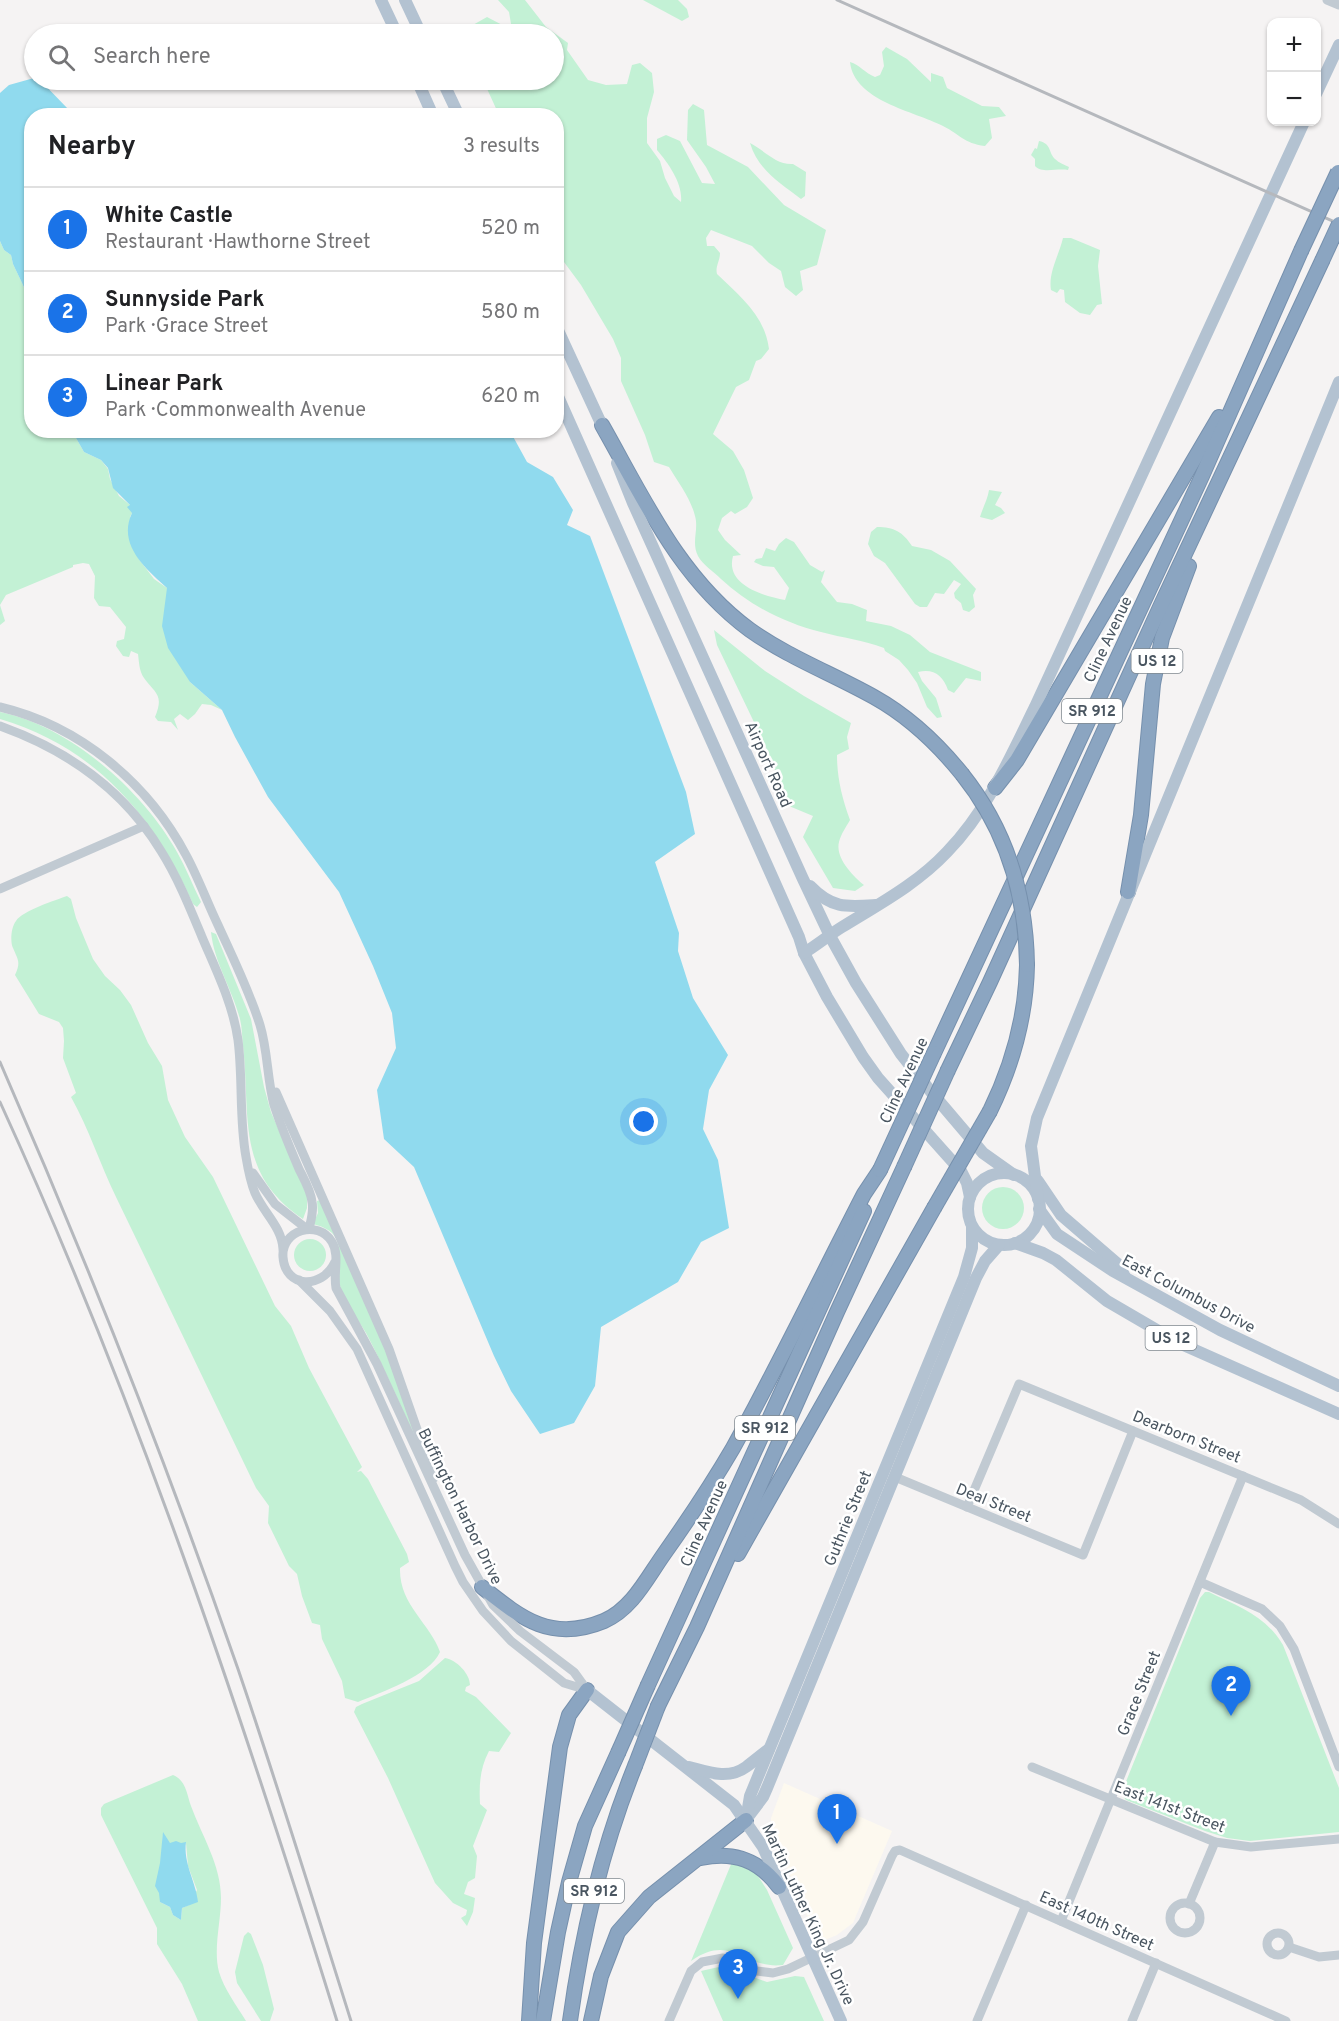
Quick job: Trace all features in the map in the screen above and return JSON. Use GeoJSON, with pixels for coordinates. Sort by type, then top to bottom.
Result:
{"type":"FeatureCollection","features":[{"type":"Feature","properties":{"kind":"highway","name":"Cline Avenue"},"geometry":{"type":"LineString","coordinates":[[543,2021],[558,1932],[585,1826],[854,1237],[880,1170],[1197,487],[1338,170]]}},
{"type":"Feature","properties":{"kind":"highway","name":"US 12"},"geometry":{"type":"LineString","coordinates":[[1128,892],[1141,815],[1153,684],[1162,638],[1237,442],[1339,224]]}},
{"type":"Feature","properties":{"kind":"highway"},"geometry":{"type":"LineString","coordinates":[[995,788],[1017,760],[1248,369]]}},
{"type":"Feature","properties":{"kind":"highway"},"geometry":{"type":"LineString","coordinates":[[602,425],[674,551],[694,579],[713,599],[760,637],[894,709],[929,738],[962,774],[990,814],[1011,862],[1024,915],[1027,965],[1024,1005],[1018,1037],[1006,1076],[990,1111],[697,1627]]}},
{"type":"Feature","properties":{"kind":"highway","name":"SR 912"},"geometry":{"type":"LineString","coordinates":[[570,2021],[580,1955],[599,1871],[618,1807],[658,1706],[697,1627],[837,1312],[1237,442]]}},
{"type":"Feature","properties":{"kind":"highway"},"geometry":{"type":"LineString","coordinates":[[482,1587],[525,1620],[549,1627],[566,1629],[588,1626],[615,1615],[624,1608],[689,1518],[731,1450],[864,1194],[880,1170]]}},
{"type":"Feature","properties":{"kind":"highway"},"geometry":{"type":"LineString","coordinates":[[529,2021],[534,1943],[560,1747],[569,1715],[587,1690]]}},
{"type":"Feature","properties":{"kind":"highway"},"geometry":{"type":"LineString","coordinates":[[591,2021],[601,1976],[618,1932],[649,1897],[746,1820]]}},
{"type":"Feature","properties":{"kind":"highway"},"geometry":{"type":"LineString","coordinates":[[701,1858],[727,1855],[744,1858],[761,1868],[780,1887]]}},
{"type":"Feature","properties":{"kind":"main road"},"geometry":{"type":"LineString","coordinates":[[381,0],[392,24]]}},
{"type":"Feature","properties":{"kind":"main road"},"geometry":{"type":"LineString","coordinates":[[405,0],[416,24]]}},
{"type":"Feature","properties":{"kind":"main road"},"geometry":{"type":"LineString","coordinates":[[1321,85],[1339,45]]}},
{"type":"Feature","properties":{"kind":"main road"},"geometry":{"type":"LineString","coordinates":[[1321,88],[1339,67]]}},
{"type":"Feature","properties":{"kind":"main road"},"geometry":{"type":"LineString","coordinates":[[421,90],[429,108]]}},
{"type":"Feature","properties":{"kind":"main road"},"geometry":{"type":"LineString","coordinates":[[447,90],[455,108]]}},
{"type":"Feature","properties":{"kind":"main road"},"geometry":{"type":"LineString","coordinates":[[804,953],[912,883],[947,853],[962,836],[995,788],[1035,707],[1302,126]]}},
{"type":"Feature","properties":{"kind":"main road","name":"Airport Road"},"geometry":{"type":"LineString","coordinates":[[564,343],[602,425],[633,503],[830,936],[866,1001],[901,1054],[983,1153],[1014,1175]]}},
{"type":"Feature","properties":{"kind":"main road"},"geometry":{"type":"LineString","coordinates":[[1128,892],[1339,382]]}},
{"type":"Feature","properties":{"kind":"main road"},"geometry":{"type":"LineString","coordinates":[[564,410],[799,937],[804,953],[827,997],[878,1078],[961,1172],[967,1183],[970,1197],[968,1214],[972,1227],[982,1238],[999,1245]]}},
{"type":"Feature","properties":{"kind":"main road"},"geometry":{"type":"LineString","coordinates":[[803,879],[819,896],[840,906],[880,904]]}},
{"type":"Feature","properties":{"kind":"main road","name":"US 12"},"geometry":{"type":"LineString","coordinates":[[1039,1204],[1031,1146],[1037,1118],[1128,892]]}},
{"type":"Feature","properties":{"kind":"main road","name":"US 12"},"geometry":{"type":"LineString","coordinates":[[1033,1172],[1061,1215],[1119,1265],[1125,1277]]}},
{"type":"Feature","properties":{"kind":"main road"},"geometry":{"type":"LineString","coordinates":[[970,1197],[975,1187],[990,1176],[999,1174],[1014,1175],[1030,1185],[1039,1204],[1037,1222],[1022,1240],[1015,1243]]}},
{"type":"Feature","properties":{"kind":"main road","name":"East Columbus Drive"},"geometry":{"type":"LineString","coordinates":[[1039,1204],[1058,1234],[1113,1271],[1220,1330],[1339,1386]]}},
{"type":"Feature","properties":{"kind":"main road","name":"Guthrie Street"},"geometry":{"type":"LineString","coordinates":[[746,1820],[763,1797],[808,1670],[960,1287],[972,1248],[972,1227]]}},
{"type":"Feature","properties":{"kind":"main road","name":"US 12"},"geometry":{"type":"LineString","coordinates":[[999,1245],[1015,1243],[1044,1253],[1124,1313],[1179,1343],[1339,1414]]}},
{"type":"Feature","properties":{"kind":"main road","name":"Guthrie Street"},"geometry":{"type":"LineString","coordinates":[[746,1820],[750,1796],[769,1749],[808,1670],[895,1477],[976,1278],[985,1261],[999,1245]]}},
{"type":"Feature","properties":{"kind":"main road"},"geometry":{"type":"LineString","coordinates":[[587,1690],[734,1805],[746,1820]]}},
{"type":"Feature","properties":{"kind":"main road"},"geometry":{"type":"LineString","coordinates":[[683,1766],[729,1774],[745,1768],[769,1749]]}},
{"type":"Feature","properties":{"kind":"main road","name":"Martin Luther King Jr. Drive"},"geometry":{"type":"LineString","coordinates":[[746,1820],[763,1847],[841,2021]]}},
{"type":"Feature","properties":{"kind":"street"},"geometry":{"type":"LineString","coordinates":[[1327,0],[1339,5]]}},
{"type":"Feature","properties":{"kind":"street"},"geometry":{"type":"LineString","coordinates":[[0,707],[21,712],[51,725],[95,751],[134,784],[172,830],[194,869],[249,994],[261,1028],[273,1103],[312,1202],[308,1229]]}},
{"type":"Feature","properties":{"kind":"street"},"geometry":{"type":"LineString","coordinates":[[0,726],[50,747],[85,769],[119,797],[144,826],[162,853],[178,883],[234,1018],[238,1040],[243,1138],[246,1160],[255,1193],[280,1233],[286,1269],[299,1280],[317,1281],[331,1270],[335,1262],[336,1252],[333,1243],[327,1236],[308,1229],[275,1204],[246,1160]]}},
{"type":"Feature","properties":{"kind":"street"},"geometry":{"type":"LineString","coordinates":[[0,889],[144,826]]}},
{"type":"Feature","properties":{"kind":"street"},"geometry":{"type":"LineString","coordinates":[[269,1072],[279,1100],[389,1349],[446,1512]]}},
{"type":"Feature","properties":{"kind":"street"},"geometry":{"type":"LineString","coordinates":[[283,1252],[291,1236],[308,1229]]}},
{"type":"Feature","properties":{"kind":"street","name":"Buffington Harbor Drive"},"geometry":{"type":"LineString","coordinates":[[335,1262],[336,1288],[377,1364],[433,1488],[482,1587],[499,1612],[574,1672],[587,1690]]}},
{"type":"Feature","properties":{"kind":"street","name":"Buffington Harbor Drive"},"geometry":{"type":"LineString","coordinates":[[299,1280],[340,1323],[357,1349],[455,1566],[472,1596],[490,1620],[511,1641],[564,1683],[587,1690]]}},
{"type":"Feature","properties":{"kind":"street","name":"Dearborn Street"},"geometry":{"type":"LineString","coordinates":[[967,1507],[1019,1384],[1300,1500],[1339,1524]]}},
{"type":"Feature","properties":{"kind":"street","name":"Deal Street"},"geometry":{"type":"LineString","coordinates":[[895,1477],[1083,1555],[1133,1431]]}},
{"type":"Feature","properties":{"kind":"street","name":"Grace Street"},"geometry":{"type":"LineString","coordinates":[[1061,1921],[1243,1476]]}},
{"type":"Feature","properties":{"kind":"street"},"geometry":{"type":"LineString","coordinates":[[1200,1582],[1262,1609],[1280,1626],[1294,1649],[1339,1767]]}},
{"type":"Feature","properties":{"kind":"street","name":"East 141st Street"},"geometry":{"type":"LineString","coordinates":[[1032,1767],[1215,1842],[1251,1847],[1339,1839]]}},
{"type":"Feature","properties":{"kind":"street"},"geometry":{"type":"LineString","coordinates":[[1189,1904],[1215,1842]]}},
{"type":"Feature","properties":{"kind":"street","name":"East 140th Street"},"geometry":{"type":"LineString","coordinates":[[812,1958],[843,1944],[860,1929],[895,1851],[906,1852],[1286,2021]]}},
{"type":"Feature","properties":{"kind":"street"},"geometry":{"type":"LineString","coordinates":[[977,2021],[1026,1905]]}},
{"type":"Feature","properties":{"kind":"street"},"geometry":{"type":"LineString","coordinates":[[1289,1947],[1319,1957],[1339,1955]]}},
{"type":"Feature","properties":{"kind":"street"},"geometry":{"type":"LineString","coordinates":[[669,2021],[691,1971],[702,1962],[723,1958],[757,1971],[773,1973],[812,1958]]}},
{"type":"Feature","properties":{"kind":"street"},"geometry":{"type":"LineString","coordinates":[[1132,2021],[1156,1963]]}},
{"type":"Feature","properties":{"kind":"shaded area"},"geometry":{"type":"Polygon","coordinates":[[[784,1783],[892,1831],[853,1923],[837,1935],[825,1940],[817,1935],[811,1925],[771,1830],[771,1818],[784,1783]]]}},
{"type":"Feature","properties":{"kind":"green space"},"geometry":{"type":"Polygon","coordinates":[[[498,0],[525,0],[544,24],[511,24],[509,12],[498,0]]]}},
{"type":"Feature","properties":{"kind":"green space"},"geometry":{"type":"Polygon","coordinates":[[[643,0],[678,0],[687,9],[689,17],[682,21],[643,0]]]}},
{"type":"Feature","properties":{"kind":"green space"},"geometry":{"type":"Polygon","coordinates":[[[487,17],[500,24],[475,24],[487,17]]]}},
{"type":"Feature","properties":{"kind":"green space"},"geometry":{"type":"Polygon","coordinates":[[[564,40],[568,43],[567,50],[588,80],[606,85],[627,84],[632,65],[640,63],[652,73],[654,92],[647,118],[647,143],[660,161],[674,196],[681,202],[677,181],[657,150],[657,139],[666,135],[680,141],[702,183],[715,184],[687,140],[688,110],[693,104],[704,110],[707,145],[748,167],[784,205],[826,230],[817,265],[800,271],[803,290],[796,296],[785,287],[781,271],[752,246],[711,230],[706,238],[707,246],[714,246],[720,253],[717,274],[743,299],[757,317],[767,337],[769,349],[761,359],[756,361],[749,380],[736,387],[713,434],[733,451],[744,470],[753,498],[747,507],[735,514],[731,511],[722,518],[718,530],[741,555],[733,556],[732,566],[735,575],[740,582],[757,592],[785,600],[789,588],[774,567],[754,562],[762,558],[766,548],[775,551],[786,538],[794,542],[810,565],[822,572],[825,570],[821,582],[837,602],[852,604],[867,610],[866,621],[891,626],[910,635],[930,652],[981,672],[981,681],[966,678],[954,693],[948,690],[937,674],[928,671],[918,672],[922,681],[936,698],[942,717],[937,718],[927,707],[917,683],[908,670],[884,648],[807,628],[780,618],[743,597],[700,559],[695,546],[696,521],[691,503],[669,467],[654,462],[645,435],[621,381],[621,358],[613,339],[581,285],[564,262],[564,108],[496,108],[488,90],[564,90],[564,40]]]}},
{"type":"Feature","properties":{"kind":"green space"},"geometry":{"type":"Polygon","coordinates":[[[886,47],[907,59],[931,82],[931,73],[943,77],[947,88],[982,106],[999,107],[1006,116],[989,119],[992,138],[985,146],[967,141],[943,126],[887,103],[862,86],[854,75],[850,62],[875,77],[880,75],[884,66],[882,52],[886,47]]]}},
{"type":"Feature","properties":{"kind":"green space"},"geometry":{"type":"Polygon","coordinates":[[[1039,141],[1048,146],[1057,160],[1069,167],[1068,170],[1046,170],[1035,166],[1035,159],[1031,155],[1035,148],[1037,149],[1039,141]]]}},
{"type":"Feature","properties":{"kind":"green space"},"geometry":{"type":"Polygon","coordinates":[[[750,143],[776,160],[793,164],[806,172],[805,196],[801,199],[771,175],[758,161],[750,143]]]}},
{"type":"Feature","properties":{"kind":"green space"},"geometry":{"type":"Polygon","coordinates":[[[1063,238],[1071,238],[1100,250],[1098,266],[1102,304],[1097,305],[1090,315],[1080,313],[1065,302],[1064,290],[1060,289],[1057,293],[1051,290],[1052,271],[1063,238]]]}},
{"type":"Feature","properties":{"kind":"green space"},"geometry":{"type":"Polygon","coordinates":[[[0,241],[4,250],[11,255],[24,287],[24,438],[76,438],[84,452],[101,460],[108,469],[110,479],[119,496],[130,505],[138,558],[154,579],[167,588],[190,682],[222,710],[202,704],[188,720],[180,714],[174,719],[178,730],[171,722],[158,721],[155,717],[159,699],[142,675],[138,654],[131,651],[129,657],[123,656],[116,646],[117,641],[124,639],[126,627],[110,607],[99,606],[94,598],[95,576],[89,564],[73,565],[73,567],[6,595],[0,605],[0,241]]]}},
{"type":"Feature","properties":{"kind":"green space"},"geometry":{"type":"Polygon","coordinates":[[[989,490],[1002,492],[995,505],[1005,513],[992,520],[980,517],[989,490]]]}},
{"type":"Feature","properties":{"kind":"green space"},"geometry":{"type":"Polygon","coordinates":[[[877,527],[897,531],[912,546],[931,550],[950,561],[976,589],[973,595],[975,607],[969,612],[963,610],[954,593],[961,584],[954,580],[944,594],[935,593],[927,607],[915,604],[885,563],[874,556],[868,544],[871,532],[877,527]]]}},
{"type":"Feature","properties":{"kind":"green space"},"geometry":{"type":"Polygon","coordinates":[[[0,605],[5,621],[0,625],[0,605]]]}},
{"type":"Feature","properties":{"kind":"green space"},"geometry":{"type":"Polygon","coordinates":[[[714,630],[765,671],[851,723],[847,737],[849,749],[837,755],[840,788],[850,820],[841,836],[838,848],[846,866],[864,885],[855,891],[833,888],[803,837],[813,816],[789,806],[765,745],[717,645],[714,630]]]}},
{"type":"Feature","properties":{"kind":"green space"},"geometry":{"type":"Polygon","coordinates":[[[0,712],[52,731],[78,746],[125,785],[163,829],[177,852],[201,902],[197,907],[193,904],[160,842],[118,789],[65,747],[34,731],[0,719],[0,712]]]}},
{"type":"Feature","properties":{"kind":"green space"},"geometry":{"type":"Polygon","coordinates":[[[67,896],[71,899],[76,918],[93,959],[131,1005],[148,1043],[162,1066],[168,1100],[185,1137],[213,1177],[275,1306],[291,1326],[309,1368],[362,1467],[357,1472],[361,1471],[368,1479],[407,1554],[409,1562],[400,1568],[404,1593],[440,1652],[426,1669],[416,1676],[358,1702],[345,1698],[342,1681],[322,1639],[320,1625],[312,1623],[297,1574],[289,1566],[268,1523],[269,1506],[256,1488],[116,1197],[71,1097],[76,1093],[63,1058],[63,1028],[59,1022],[39,1014],[15,975],[18,961],[11,938],[16,921],[32,910],[67,896]]]}},
{"type":"Feature","properties":{"kind":"green space"},"geometry":{"type":"Polygon","coordinates":[[[211,932],[216,934],[251,1019],[271,1112],[307,1196],[307,1208],[303,1219],[281,1201],[266,1183],[256,1163],[250,1142],[241,1022],[216,954],[211,932]]]}},
{"type":"Feature","properties":{"kind":"green space"},"geometry":{"type":"Polygon","coordinates":[[[1003,1187],[1011,1188],[1018,1193],[1023,1200],[1023,1216],[1018,1223],[1011,1228],[1003,1229],[995,1228],[988,1223],[983,1216],[982,1208],[983,1200],[988,1193],[995,1188],[1003,1187]]]}},
{"type":"Feature","properties":{"kind":"green space"},"geometry":{"type":"Polygon","coordinates":[[[320,1200],[384,1343],[418,1443],[373,1347],[340,1286],[339,1253],[336,1239],[332,1233],[313,1224],[318,1213],[317,1201],[320,1200]]]}},
{"type":"Feature","properties":{"kind":"green space"},"geometry":{"type":"Polygon","coordinates":[[[310,1239],[322,1243],[326,1255],[322,1267],[310,1271],[298,1267],[294,1255],[298,1243],[310,1239]]]}},
{"type":"Feature","properties":{"kind":"green space"},"geometry":{"type":"Polygon","coordinates":[[[1205,1592],[1231,1602],[1260,1619],[1283,1645],[1339,1788],[1339,1832],[1250,1841],[1227,1838],[1126,1800],[1121,1794],[1200,1598],[1205,1592]]]}},
{"type":"Feature","properties":{"kind":"green space"},"geometry":{"type":"Polygon","coordinates":[[[445,1658],[450,1659],[465,1672],[470,1685],[465,1691],[476,1697],[511,1733],[499,1752],[489,1751],[482,1770],[480,1804],[487,1810],[473,1846],[477,1856],[475,1878],[468,1882],[464,1894],[475,1898],[473,1912],[467,1926],[461,1918],[466,1915],[467,1910],[453,1903],[435,1883],[388,1778],[354,1712],[356,1707],[362,1704],[419,1681],[445,1658]]]}},
{"type":"Feature","properties":{"kind":"green space"},"geometry":{"type":"Polygon","coordinates":[[[173,1775],[181,1780],[218,1874],[221,1898],[217,1954],[219,1972],[227,1991],[246,2021],[198,2021],[182,1984],[157,1944],[157,1928],[101,1815],[101,1808],[104,1804],[173,1775]],[[163,1834],[160,1902],[170,1907],[173,1915],[181,1920],[182,1908],[189,1905],[197,1890],[188,1866],[186,1843],[170,1844],[163,1834]]]}},
{"type":"Feature","properties":{"kind":"green space"},"geometry":{"type":"Polygon","coordinates":[[[732,1862],[756,1873],[767,1890],[793,1948],[783,1965],[770,1965],[728,1951],[717,1950],[705,1953],[691,1961],[732,1862]]]}},
{"type":"Feature","properties":{"kind":"green space"},"geometry":{"type":"Polygon","coordinates":[[[248,1932],[251,1934],[263,1965],[274,2009],[270,2021],[261,2021],[237,1983],[235,1972],[244,1936],[248,1932]]]}},
{"type":"Feature","properties":{"kind":"green space"},"geometry":{"type":"Polygon","coordinates":[[[723,1966],[767,1982],[795,1976],[804,1977],[824,2021],[723,2021],[701,1971],[723,1966]]]}},
{"type":"Feature","properties":{"kind":"water"},"geometry":{"type":"Polygon","coordinates":[[[24,81],[24,90],[50,90],[67,108],[24,108],[24,287],[11,255],[4,250],[0,241],[0,93],[9,85],[24,81]]]}},
{"type":"Feature","properties":{"kind":"water"},"geometry":{"type":"Polygon","coordinates":[[[76,438],[514,438],[527,462],[553,477],[573,510],[567,525],[590,536],[686,792],[695,834],[655,862],[679,933],[678,951],[693,998],[728,1055],[709,1090],[703,1129],[718,1160],[729,1228],[701,1242],[678,1282],[601,1327],[595,1386],[574,1423],[540,1434],[511,1391],[414,1167],[384,1139],[377,1090],[396,1048],[392,1013],[373,966],[339,892],[268,797],[222,710],[190,682],[168,648],[162,626],[167,588],[143,564],[131,546],[128,525],[132,513],[127,507],[130,505],[113,488],[108,468],[101,460],[84,452],[76,438]]]}},
{"type":"Feature","properties":{"kind":"water"},"geometry":{"type":"Polygon","coordinates":[[[163,1832],[170,1843],[186,1842],[186,1857],[197,1895],[198,1902],[182,1908],[181,1920],[173,1915],[170,1907],[160,1902],[155,1886],[163,1832]]]}},
{"type":"Feature","properties":{"kind":"railway"},"geometry":{"type":"LineString","coordinates":[[837,0],[1339,224]]}},
{"type":"Feature","properties":{"kind":"railway"},"geometry":{"type":"LineString","coordinates":[[0,1062],[95,1287],[211,1592],[253,1713],[351,2021]]}},
{"type":"Feature","properties":{"kind":"railway"},"geometry":{"type":"LineString","coordinates":[[0,1102],[50,1214],[141,1441],[224,1671],[337,2021]]}},
{"type":"Feature","properties":{"kind":"place","name":"Sunnyside Park"},"geometry":{"type":"Point","coordinates":[1231,1716]}},
{"type":"Feature","properties":{"kind":"place","name":"White Castle"},"geometry":{"type":"Point","coordinates":[837,1844]}},
{"type":"Feature","properties":{"kind":"place","name":"Linear Park"},"geometry":{"type":"Point","coordinates":[738,1999]}}]}
